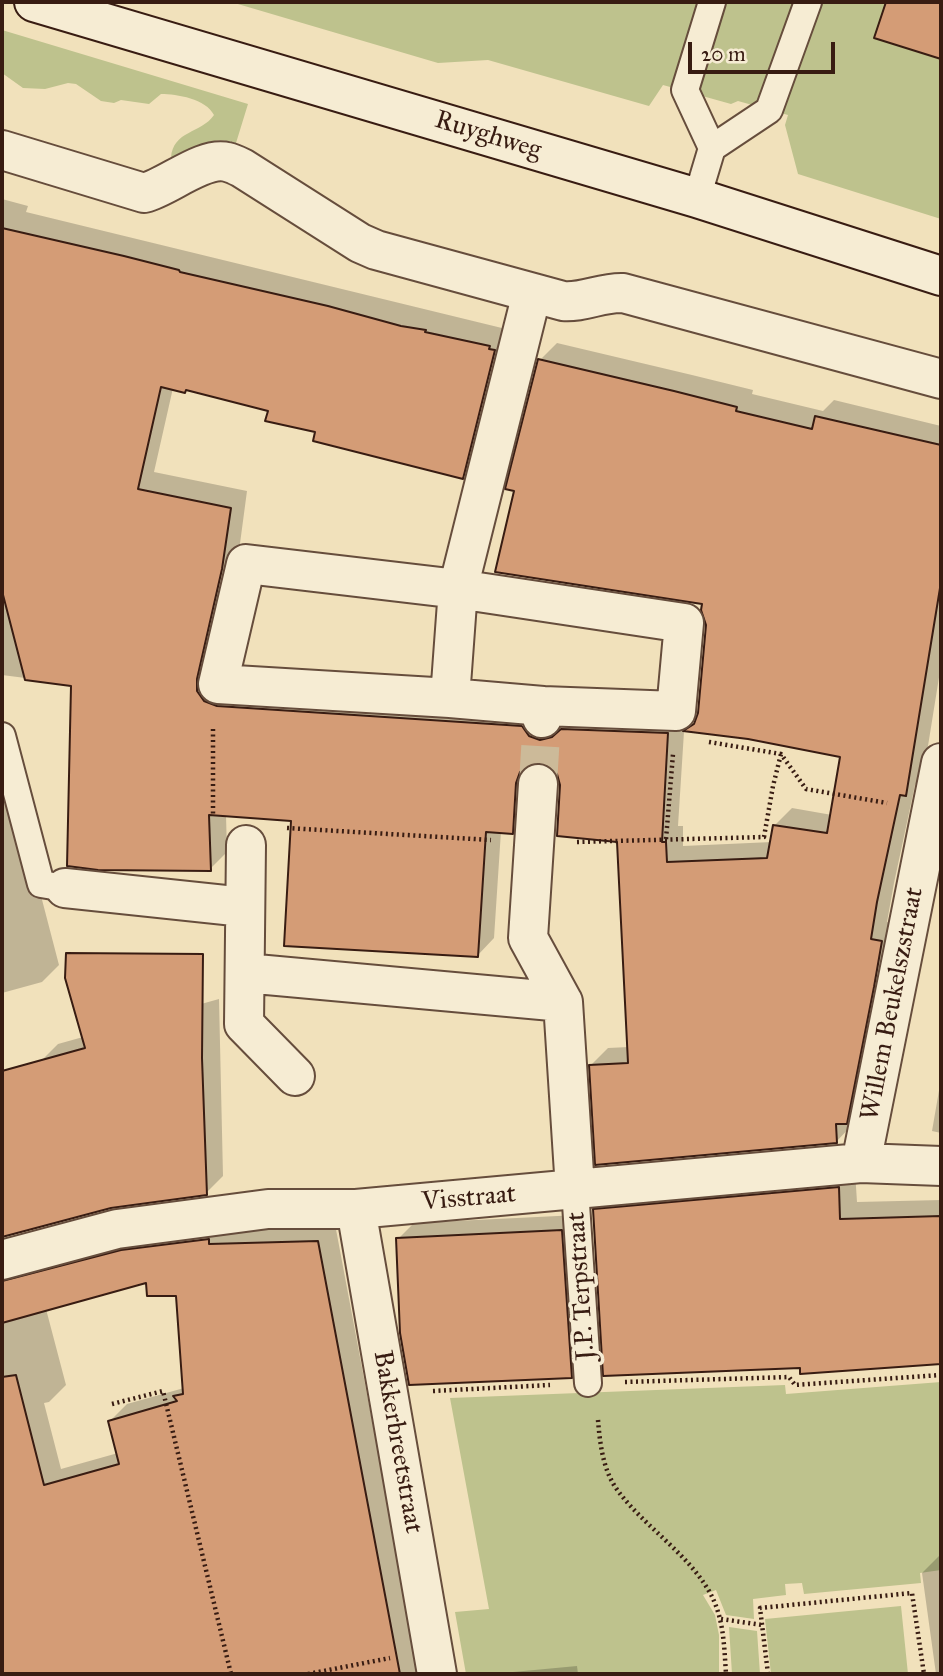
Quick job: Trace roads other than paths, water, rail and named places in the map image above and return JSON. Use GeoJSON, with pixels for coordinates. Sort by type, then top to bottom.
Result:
{"type":"FeatureCollection","features":[{"type":"Feature","properties":{"kind":"street","name":"Ruyghweg"},"geometry":{"type":"LineString","coordinates":[[34,2],[697,198],[941,276]]}},
{"type":"Feature","properties":{"kind":"street"},"geometry":{"type":"LineString","coordinates":[[2,150],[144,193],[155,191],[211,162],[226,162],[242,169],[368,247],[572,302],[606,293],[623,293],[941,379]]}},
{"type":"Feature","properties":{"kind":"street"},"geometry":{"type":"LineString","coordinates":[[450,698],[457,589],[532,292]]}},
{"type":"Feature","properties":{"kind":"street"},"geometry":{"type":"LineString","coordinates":[[246,564],[457,589],[684,623],[675,724],[542,712],[450,698],[218,684],[246,564]]}},
{"type":"Feature","properties":{"kind":"street","name":"Willem Beukelszstraat"},"geometry":{"type":"LineString","coordinates":[[861,1163],[941,763]]}},
{"type":"Feature","properties":{"kind":"street"},"geometry":{"type":"LineString","coordinates":[[538,784],[528,938],[563,1002],[575,1189]]}},
{"type":"Feature","properties":{"kind":"street"},"geometry":{"type":"LineString","coordinates":[[246,845],[244,1024],[295,1076]]}},
{"type":"Feature","properties":{"kind":"street"},"geometry":{"type":"LineString","coordinates":[[53,886],[244,907]]}},
{"type":"Feature","properties":{"kind":"street"},"geometry":{"type":"LineString","coordinates":[[245,973],[563,1002]]}},
{"type":"Feature","properties":{"kind":"street","name":"Visstraat"},"geometry":{"type":"LineString","coordinates":[[2,1261],[117,1228],[268,1209],[356,1209],[861,1163],[941,1167]]}},
{"type":"Feature","properties":{"kind":"street","name":"Bakkerbreetstraat"},"geometry":{"type":"LineString","coordinates":[[356,1209],[435,1662]]}},
{"type":"Feature","properties":{"kind":"lane"},"geometry":{"type":"LineString","coordinates":[[712,2],[685,90],[712,148]]}},
{"type":"Feature","properties":{"kind":"lane"},"geometry":{"type":"LineString","coordinates":[[697,198],[712,148],[769,110],[808,2]]}},
{"type":"Feature","properties":{"kind":"lane"},"geometry":{"type":"LineString","coordinates":[[2,736],[53,886]]}},
{"type":"Feature","properties":{"kind":"lane","name":"J.P. Terpstraat"},"geometry":{"type":"LineString","coordinates":[[575,1189],[589,1383]]}},
{"type":"Feature","properties":{"kind":"tunnel"},"geometry":{"type":"LineString","coordinates":[[538,784],[542,718]]}}]}
